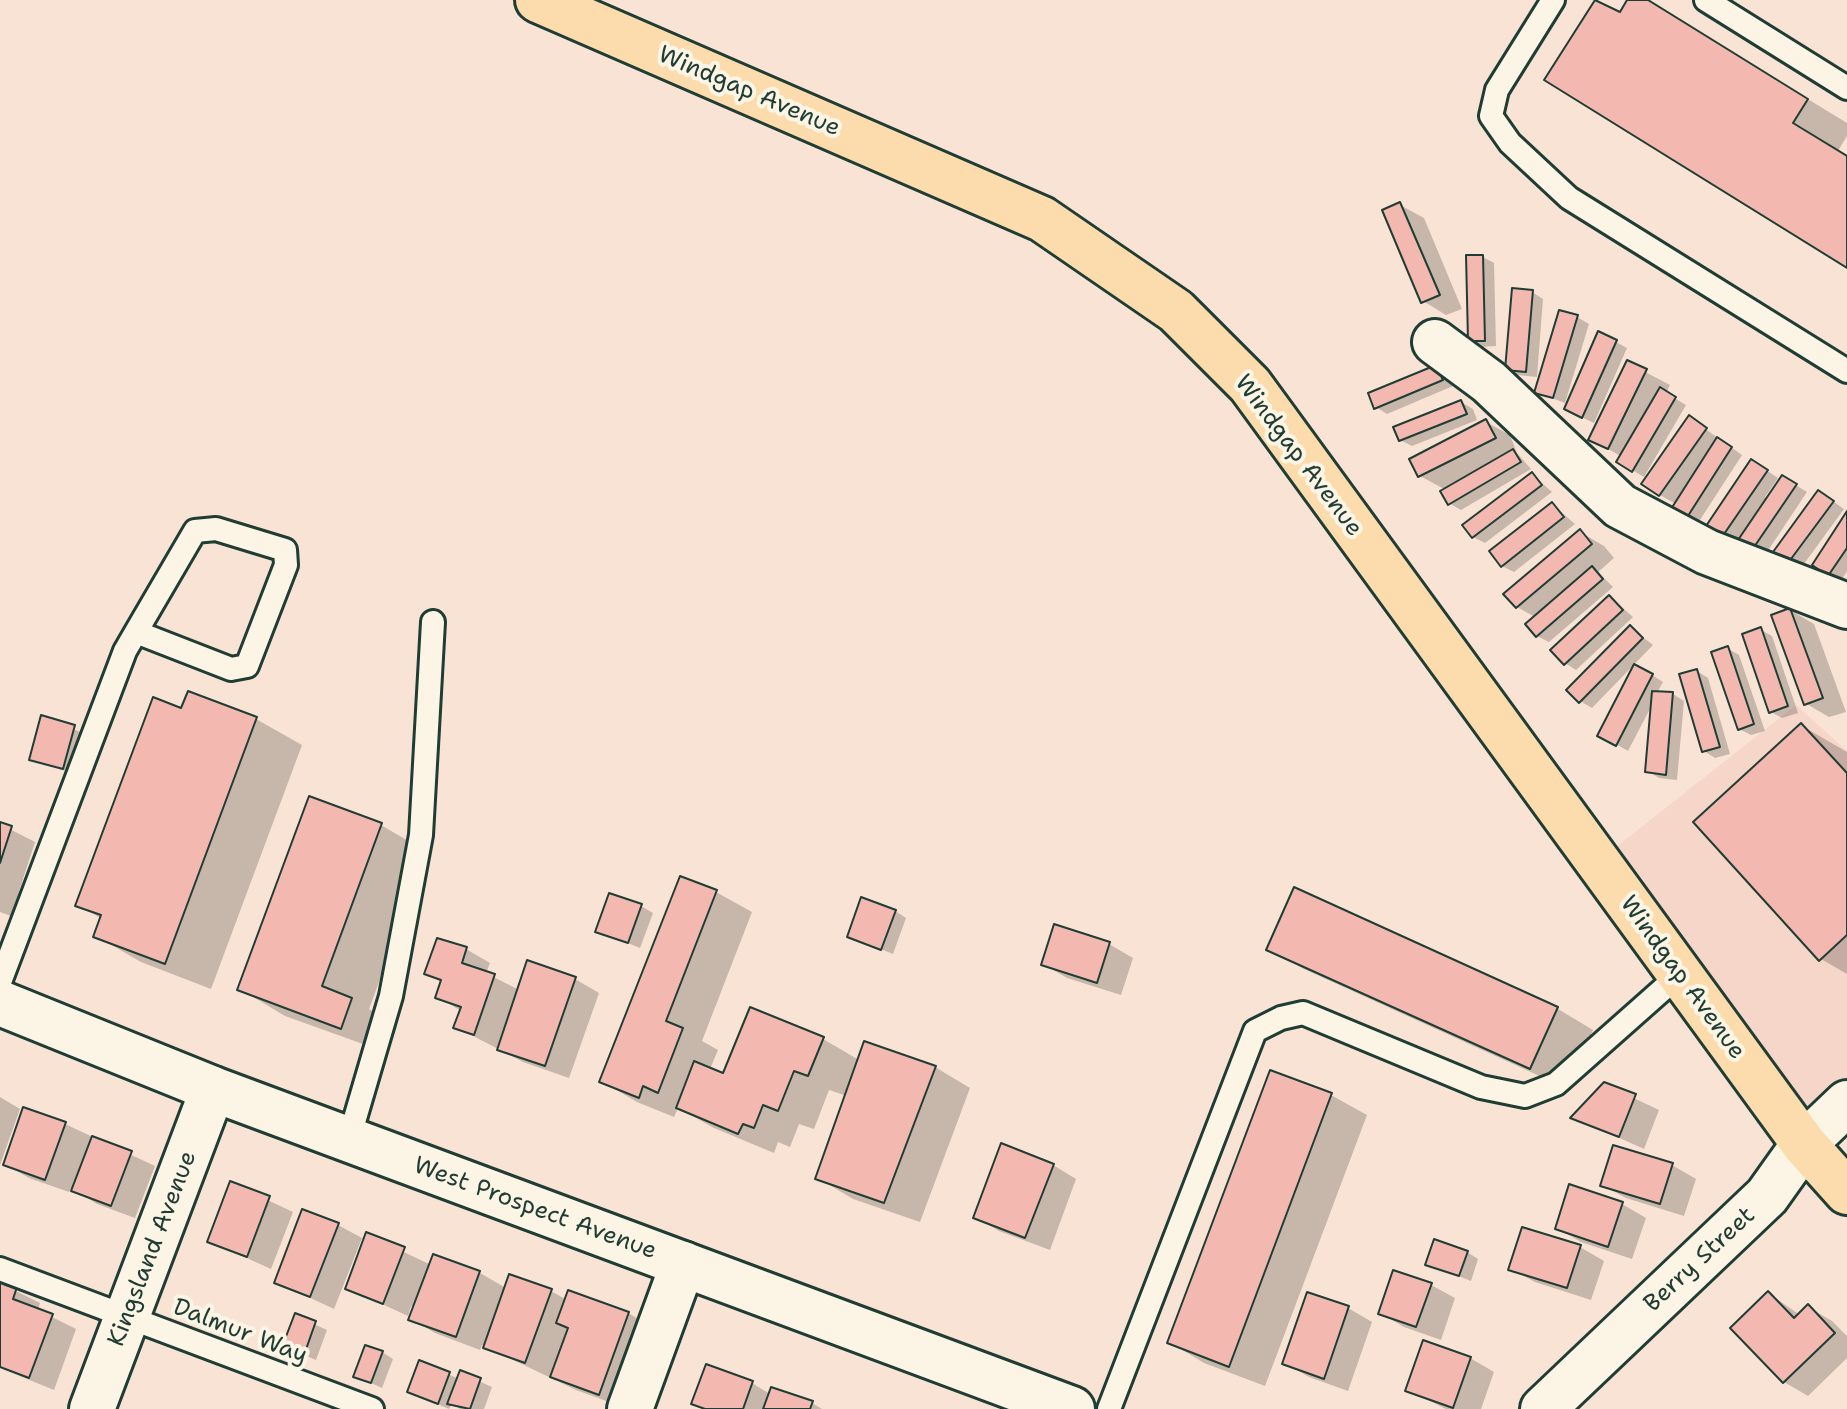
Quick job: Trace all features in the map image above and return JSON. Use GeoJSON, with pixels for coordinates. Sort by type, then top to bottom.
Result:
{"type":"FeatureCollection","features":[{"type":"Feature","properties":{"kind":"main road","name":"Windgap Avenue"},"geometry":{"type":"LineString","coordinates":[[538,0],[1042,219],[1176,311],[1250,385],[1804,1144],[1847,1192]]}},
{"type":"Feature","properties":{"kind":"street"},"geometry":{"type":"LineString","coordinates":[[1435,342],[1489,382],[1620,506],[1707,552],[1847,606]]}},
{"type":"Feature","properties":{"kind":"street","name":"West Prospect Avenue"},"geometry":{"type":"LineString","coordinates":[[0,1003],[213,1089],[1072,1409]]}},
{"type":"Feature","properties":{"kind":"street","name":"Kingsland Avenue"},"geometry":{"type":"LineString","coordinates":[[92,1409],[213,1089]]}},
{"type":"Feature","properties":{"kind":"street","name":"Berry Street"},"geometry":{"type":"LineString","coordinates":[[1543,1409],[1767,1196],[1804,1144],[1847,1103]]}},
{"type":"Feature","properties":{"kind":"street"},"geometry":{"type":"LineString","coordinates":[[630,1409],[683,1264]]}},
{"type":"Feature","properties":{"kind":"lane"},"geometry":{"type":"LineString","coordinates":[[1553,0],[1497,90],[1491,116],[1510,143],[1569,198],[1847,371]]}},
{"type":"Feature","properties":{"kind":"lane"},"geometry":{"type":"LineString","coordinates":[[1706,0],[1847,88]]}},
{"type":"Feature","properties":{"kind":"lane"},"geometry":{"type":"LineString","coordinates":[[0,982],[125,651],[136,632],[195,531],[216,529],[285,550],[286,565],[247,666],[231,669],[136,632]]}},
{"type":"Feature","properties":{"kind":"lane"},"geometry":{"type":"LineString","coordinates":[[349,1139],[391,996],[421,835],[433,622]]}},
{"type":"Feature","properties":{"kind":"lane"},"geometry":{"type":"LineString","coordinates":[[1109,1409],[1255,1031],[1281,1018],[1303,1013],[1481,1087],[1525,1096],[1556,1084],[1679,975]]}},
{"type":"Feature","properties":{"kind":"lane","name":"Dalmur Way"},"geometry":{"type":"LineString","coordinates":[[0,1269],[372,1409]]}},
{"type":"Feature","properties":{"kind":"shaded area"},"geometry":{"type":"Polygon","coordinates":[[[1796,705],[1847,751],[1847,1103],[1804,1144],[1597,862],[1796,705]]]}},
{"type":"Feature","properties":{"kind":"building"},"geometry":{"type":"Polygon","coordinates":[[[1595,0],[1620,12],[1627,0],[1648,0],[1808,99],[1793,123],[1847,156],[1847,268],[1544,80],[1595,0]]]}},
{"type":"Feature","properties":{"kind":"building"},"geometry":{"type":"Polygon","coordinates":[[[1400,202],[1440,295],[1421,303],[1382,210],[1400,202]]]}},
{"type":"Feature","properties":{"kind":"building"},"geometry":{"type":"Polygon","coordinates":[[[1466,255],[1483,255],[1485,341],[1468,341],[1466,255]]]}},
{"type":"Feature","properties":{"kind":"building"},"geometry":{"type":"Polygon","coordinates":[[[1512,288],[1533,290],[1526,372],[1505,370],[1512,288]]]}},
{"type":"Feature","properties":{"kind":"building"},"geometry":{"type":"Polygon","coordinates":[[[1559,310],[1578,315],[1553,398],[1534,393],[1559,310]]]}},
{"type":"Feature","properties":{"kind":"building"},"geometry":{"type":"Polygon","coordinates":[[[1598,331],[1617,340],[1582,418],[1564,409],[1598,331]]]}},
{"type":"Feature","properties":{"kind":"building"},"geometry":{"type":"Polygon","coordinates":[[[1627,360],[1647,369],[1608,449],[1588,440],[1627,360]]]}},
{"type":"Feature","properties":{"kind":"building"},"geometry":{"type":"Polygon","coordinates":[[[1436,365],[1443,380],[1374,409],[1368,393],[1436,365]]]}},
{"type":"Feature","properties":{"kind":"building"},"geometry":{"type":"Polygon","coordinates":[[[1660,387],[1676,397],[1632,472],[1616,462],[1660,387]]]}},
{"type":"Feature","properties":{"kind":"building"},"geometry":{"type":"Polygon","coordinates":[[[1461,400],[1467,414],[1399,441],[1393,427],[1461,400]]]}},
{"type":"Feature","properties":{"kind":"building"},"geometry":{"type":"Polygon","coordinates":[[[1689,415],[1707,428],[1659,496],[1641,484],[1689,415]]]}},
{"type":"Feature","properties":{"kind":"building"},"geometry":{"type":"Polygon","coordinates":[[[1486,419],[1496,438],[1418,477],[1409,459],[1486,419]]]}},
{"type":"Feature","properties":{"kind":"building"},"geometry":{"type":"Polygon","coordinates":[[[1717,437],[1732,447],[1686,519],[1671,509],[1717,437]]]}},
{"type":"Feature","properties":{"kind":"building"},"geometry":{"type":"Polygon","coordinates":[[[1513,449],[1521,462],[1448,505],[1440,491],[1513,449]]]}},
{"type":"Feature","properties":{"kind":"building"},"geometry":{"type":"Polygon","coordinates":[[[1751,459],[1768,470],[1722,537],[1706,526],[1751,459]]]}},
{"type":"Feature","properties":{"kind":"building"},"geometry":{"type":"Polygon","coordinates":[[[1532,472],[1542,485],[1472,538],[1462,525],[1532,472]]]}},
{"type":"Feature","properties":{"kind":"building"},"geometry":{"type":"Polygon","coordinates":[[[1782,475],[1797,484],[1750,553],[1736,543],[1782,475]]]}},
{"type":"Feature","properties":{"kind":"building"},"geometry":{"type":"Polygon","coordinates":[[[1818,490],[1834,501],[1788,563],[1773,552],[1818,490]]]}},
{"type":"Feature","properties":{"kind":"building"},"geometry":{"type":"Polygon","coordinates":[[[1552,502],[1564,517],[1501,567],[1489,551],[1552,502]]]}},
{"type":"Feature","properties":{"kind":"building"},"geometry":{"type":"Polygon","coordinates":[[[1847,511],[1847,548],[1828,576],[1812,565],[1847,511]]]}},
{"type":"Feature","properties":{"kind":"building"},"geometry":{"type":"Polygon","coordinates":[[[1580,529],[1592,544],[1516,608],[1503,594],[1580,529]]]}},
{"type":"Feature","properties":{"kind":"building"},"geometry":{"type":"Polygon","coordinates":[[[1592,566],[1603,579],[1536,637],[1525,624],[1592,566]]]}},
{"type":"Feature","properties":{"kind":"building"},"geometry":{"type":"Polygon","coordinates":[[[1609,595],[1623,610],[1564,665],[1550,650],[1609,595]]]}},
{"type":"Feature","properties":{"kind":"building"},"geometry":{"type":"Polygon","coordinates":[[[1790,608],[1823,698],[1804,705],[1771,615],[1790,608]]]}},
{"type":"Feature","properties":{"kind":"building"},"geometry":{"type":"Polygon","coordinates":[[[1630,625],[1643,638],[1579,703],[1566,690],[1630,625]]]}},
{"type":"Feature","properties":{"kind":"building"},"geometry":{"type":"Polygon","coordinates":[[[1761,627],[1788,706],[1769,713],[1742,634],[1761,627]]]}},
{"type":"Feature","properties":{"kind":"building"},"geometry":{"type":"Polygon","coordinates":[[[1728,646],[1754,724],[1738,730],[1711,652],[1728,646]]]}},
{"type":"Feature","properties":{"kind":"building"},"geometry":{"type":"Polygon","coordinates":[[[1634,664],[1653,674],[1616,746],[1597,736],[1634,664]]]}},
{"type":"Feature","properties":{"kind":"building"},"geometry":{"type":"Polygon","coordinates":[[[1697,669],[1720,747],[1702,752],[1679,674],[1697,669]]]}},
{"type":"Feature","properties":{"kind":"building"},"geometry":{"type":"Polygon","coordinates":[[[188,691],[257,717],[165,964],[93,937],[101,915],[75,906],[153,697],[181,708],[188,691]]]}},
{"type":"Feature","properties":{"kind":"building"},"geometry":{"type":"Polygon","coordinates":[[[1652,691],[1673,692],[1666,775],[1645,772],[1652,691]]]}},
{"type":"Feature","properties":{"kind":"building"},"geometry":{"type":"Polygon","coordinates":[[[41,715],[75,725],[63,769],[29,760],[41,715]]]}},
{"type":"Feature","properties":{"kind":"building"},"geometry":{"type":"Polygon","coordinates":[[[1801,723],[1847,773],[1847,935],[1819,961],[1693,822],[1801,723]]]}},
{"type":"Feature","properties":{"kind":"building"},"geometry":{"type":"Polygon","coordinates":[[[309,796],[382,823],[322,986],[352,998],[341,1029],[237,990],[309,796]]]}},
{"type":"Feature","properties":{"kind":"building"},"geometry":{"type":"Polygon","coordinates":[[[0,822],[12,826],[0,863],[0,822]]]}},
{"type":"Feature","properties":{"kind":"building"},"geometry":{"type":"Polygon","coordinates":[[[680,876],[717,890],[666,1021],[683,1028],[658,1093],[643,1086],[639,1098],[599,1082],[680,876]]]}},
{"type":"Feature","properties":{"kind":"building"},"geometry":{"type":"Polygon","coordinates":[[[1294,887],[1558,1007],[1530,1069],[1266,950],[1294,887]]]}},
{"type":"Feature","properties":{"kind":"building"},"geometry":{"type":"Polygon","coordinates":[[[609,893],[642,904],[628,943],[595,932],[609,893]]]}},
{"type":"Feature","properties":{"kind":"building"},"geometry":{"type":"Polygon","coordinates":[[[861,897],[896,910],[881,950],[847,937],[861,897]]]}},
{"type":"Feature","properties":{"kind":"building"},"geometry":{"type":"Polygon","coordinates":[[[1054,924],[1110,942],[1097,983],[1041,965],[1054,924]]]}},
{"type":"Feature","properties":{"kind":"building"},"geometry":{"type":"Polygon","coordinates":[[[437,938],[467,947],[462,963],[495,974],[474,1035],[453,1028],[461,1007],[435,998],[441,980],[424,974],[437,938]]]}},
{"type":"Feature","properties":{"kind":"building"},"geometry":{"type":"Polygon","coordinates":[[[527,960],[576,977],[545,1066],[497,1050],[527,960]]]}},
{"type":"Feature","properties":{"kind":"building"},"geometry":{"type":"Polygon","coordinates":[[[750,1007],[824,1037],[808,1076],[794,1071],[778,1111],[763,1105],[754,1128],[743,1124],[738,1134],[676,1108],[694,1061],[723,1073],[750,1007]]]}},
{"type":"Feature","properties":{"kind":"building"},"geometry":{"type":"Polygon","coordinates":[[[864,1041],[936,1066],[884,1203],[815,1179],[864,1041]]]}},
{"type":"Feature","properties":{"kind":"building"},"geometry":{"type":"Polygon","coordinates":[[[1270,1070],[1332,1093],[1229,1367],[1167,1343],[1270,1070]]]}},
{"type":"Feature","properties":{"kind":"building"},"geometry":{"type":"Polygon","coordinates":[[[1604,1082],[1636,1094],[1619,1137],[1570,1118],[1604,1082]]]}},
{"type":"Feature","properties":{"kind":"building"},"geometry":{"type":"Polygon","coordinates":[[[23,1107],[66,1122],[45,1180],[3,1165],[23,1107]]]}},
{"type":"Feature","properties":{"kind":"building"},"geometry":{"type":"Polygon","coordinates":[[[92,1136],[132,1151],[111,1206],[71,1191],[92,1136]]]}},
{"type":"Feature","properties":{"kind":"building"},"geometry":{"type":"Polygon","coordinates":[[[1001,1143],[1054,1164],[1025,1238],[973,1218],[1001,1143]]]}},
{"type":"Feature","properties":{"kind":"building"},"geometry":{"type":"Polygon","coordinates":[[[1613,1145],[1673,1163],[1660,1204],[1600,1186],[1613,1145]]]}},
{"type":"Feature","properties":{"kind":"building"},"geometry":{"type":"Polygon","coordinates":[[[230,1181],[270,1196],[247,1257],[207,1242],[230,1181]]]}},
{"type":"Feature","properties":{"kind":"building"},"geometry":{"type":"Polygon","coordinates":[[[1569,1184],[1623,1202],[1608,1247],[1555,1229],[1569,1184]]]}},
{"type":"Feature","properties":{"kind":"building"},"geometry":{"type":"Polygon","coordinates":[[[302,1209],[339,1223],[310,1297],[274,1283],[302,1209]]]}},
{"type":"Feature","properties":{"kind":"building"},"geometry":{"type":"Polygon","coordinates":[[[1522,1227],[1581,1245],[1567,1288],[1508,1270],[1522,1227]]]}},
{"type":"Feature","properties":{"kind":"building"},"geometry":{"type":"Polygon","coordinates":[[[366,1232],[405,1247],[383,1304],[345,1289],[366,1232]]]}},
{"type":"Feature","properties":{"kind":"building"},"geometry":{"type":"Polygon","coordinates":[[[1434,1239],[1468,1251],[1459,1276],[1425,1265],[1434,1239]]]}},
{"type":"Feature","properties":{"kind":"building"},"geometry":{"type":"Polygon","coordinates":[[[433,1254],[480,1271],[456,1337],[408,1320],[433,1254]]]}},
{"type":"Feature","properties":{"kind":"building"},"geometry":{"type":"Polygon","coordinates":[[[1393,1270],[1432,1283],[1416,1327],[1378,1314],[1393,1270]]]}},
{"type":"Feature","properties":{"kind":"building"},"geometry":{"type":"Polygon","coordinates":[[[509,1274],[552,1289],[525,1363],[483,1348],[509,1274]]]}},
{"type":"Feature","properties":{"kind":"building"},"geometry":{"type":"Polygon","coordinates":[[[0,1281],[17,1287],[13,1299],[53,1314],[29,1378],[0,1367],[0,1281]]]}},
{"type":"Feature","properties":{"kind":"building"},"geometry":{"type":"Polygon","coordinates":[[[568,1290],[629,1312],[599,1395],[550,1377],[568,1328],[556,1323],[568,1290]]]}},
{"type":"Feature","properties":{"kind":"building"},"geometry":{"type":"Polygon","coordinates":[[[1768,1291],[1794,1318],[1808,1304],[1835,1333],[1783,1383],[1730,1328],[1768,1291]]]}},
{"type":"Feature","properties":{"kind":"building"},"geometry":{"type":"Polygon","coordinates":[[[1307,1292],[1349,1306],[1324,1379],[1282,1364],[1307,1292]]]}},
{"type":"Feature","properties":{"kind":"building"},"geometry":{"type":"Polygon","coordinates":[[[295,1313],[316,1321],[304,1355],[282,1347],[295,1313]]]}},
{"type":"Feature","properties":{"kind":"building"},"geometry":{"type":"Polygon","coordinates":[[[1423,1340],[1471,1357],[1453,1408],[1405,1391],[1423,1340]]]}},
{"type":"Feature","properties":{"kind":"building"},"geometry":{"type":"Polygon","coordinates":[[[365,1345],[383,1351],[371,1383],[353,1377],[365,1345]]]}},
{"type":"Feature","properties":{"kind":"building"},"geometry":{"type":"Polygon","coordinates":[[[419,1360],[450,1372],[438,1404],[407,1392],[419,1360]]]}},
{"type":"Feature","properties":{"kind":"building"},"geometry":{"type":"Polygon","coordinates":[[[706,1364],[753,1381],[743,1409],[705,1409],[691,1404],[706,1364]]]}},
{"type":"Feature","properties":{"kind":"building"},"geometry":{"type":"Polygon","coordinates":[[[460,1370],[481,1378],[470,1409],[447,1404],[460,1370]]]}},
{"type":"Feature","properties":{"kind":"building"},"geometry":{"type":"Polygon","coordinates":[[[771,1387],[813,1401],[810,1409],[763,1409],[771,1387]]]}}]}
